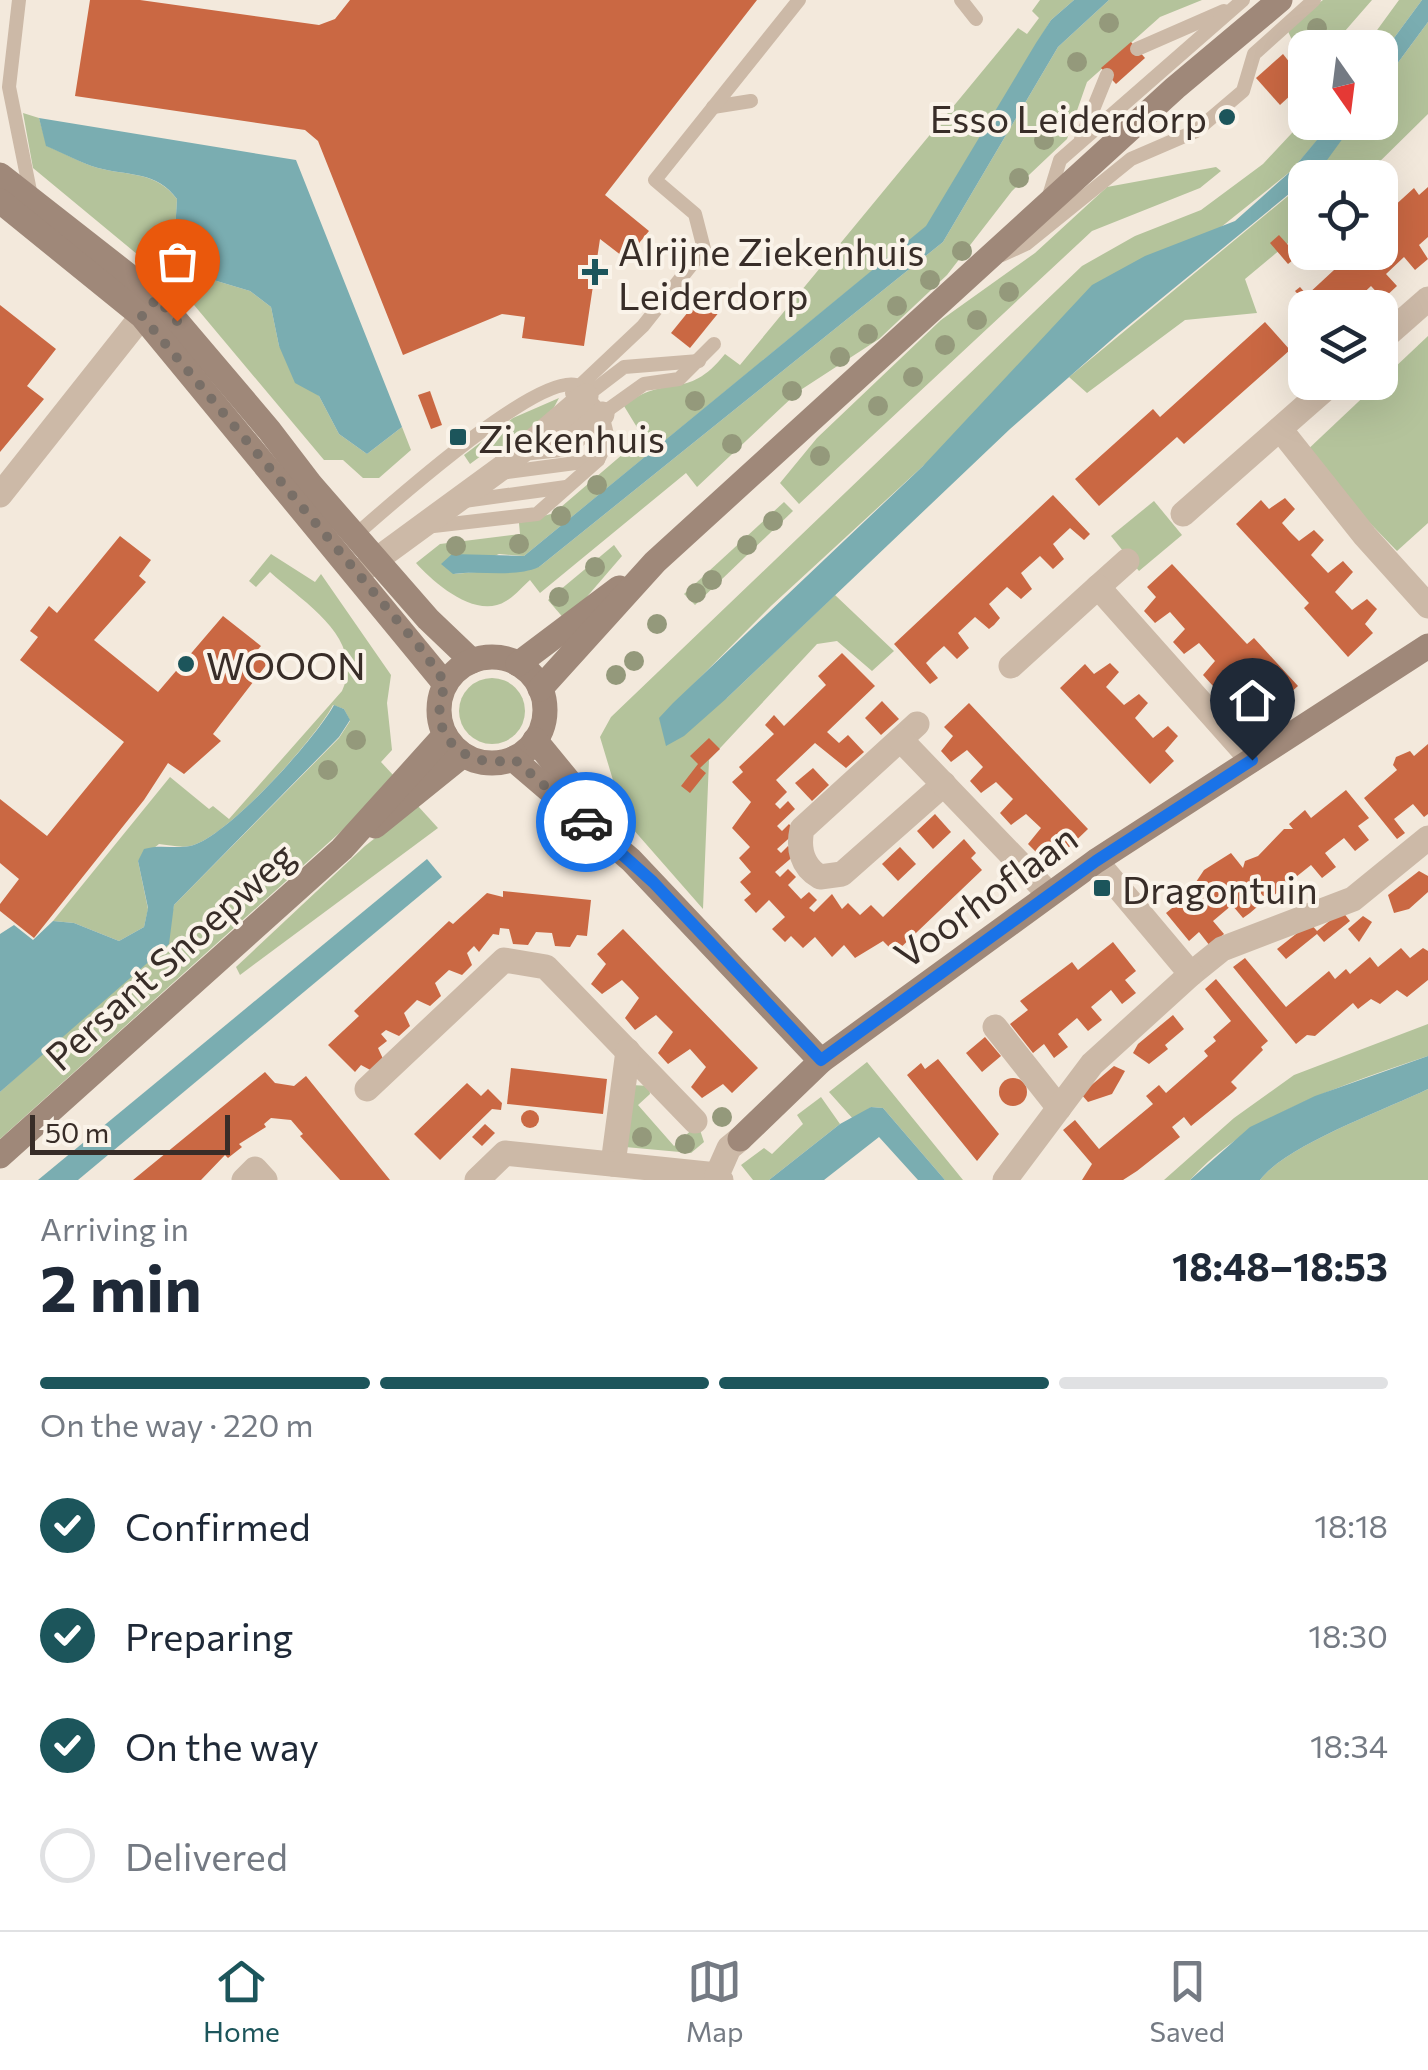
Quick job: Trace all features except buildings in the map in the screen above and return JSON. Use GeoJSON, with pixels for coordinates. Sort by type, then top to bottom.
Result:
{"type":"FeatureCollection","features":[{"type":"Feature","properties":{"kind":"street"},"geometry":{"type":"LineString","coordinates":[[540,689],[655,562],[1175,88],[1280,0]]}},
{"type":"Feature","properties":{"kind":"street"},"geometry":{"type":"LineString","coordinates":[[0,175],[150,307],[346,544],[472,661]]}},
{"type":"Feature","properties":{"kind":"street"},"geometry":{"type":"LineString","coordinates":[[0,201],[150,307]]}},
{"type":"Feature","properties":{"kind":"street"},"geometry":{"type":"LineString","coordinates":[[1398,325],[1428,299]]}},
{"type":"Feature","properties":{"kind":"street"},"geometry":{"type":"LineString","coordinates":[[0,495],[150,307]]}},
{"type":"Feature","properties":{"kind":"street"},"geometry":{"type":"LineString","coordinates":[[367,567],[588,398]]}},
{"type":"Feature","properties":{"kind":"street"},"geometry":{"type":"LineString","coordinates":[[527,448],[566,444],[588,398]]}},
{"type":"Feature","properties":{"kind":"street"},"geometry":{"type":"LineString","coordinates":[[1183,514],[1312,400]]}},
{"type":"Feature","properties":{"kind":"street"},"geometry":{"type":"LineString","coordinates":[[1280,429],[1365,536],[1428,606]]}},
{"type":"Feature","properties":{"kind":"street"},"geometry":{"type":"LineString","coordinates":[[1011,666],[1128,561]]}},
{"type":"Feature","properties":{"kind":"street"},"geometry":{"type":"LineString","coordinates":[[518,664],[655,562]]}},
{"type":"Feature","properties":{"kind":"street"},"geometry":{"type":"LineString","coordinates":[[367,567],[446,684]]}},
{"type":"Feature","properties":{"kind":"street"},"geometry":{"type":"LineString","coordinates":[[1098,587],[1252,760]]}},
{"type":"Feature","properties":{"kind":"street","name":"Voorhoflaan"},"geometry":{"type":"LineString","coordinates":[[719,1178],[730,1148],[821,1060],[1096,861],[1428,646]]}},
{"type":"Feature","properties":{"kind":"street"},"geometry":{"type":"LineString","coordinates":[[496,658],[518,664],[540,689],[544,721],[536,740],[514,759],[488,764],[463,755],[444,736],[438,714],[446,684],[472,661],[496,658]]}},
{"type":"Feature","properties":{"kind":"street"},"geometry":{"type":"LineString","coordinates":[[944,784],[842,874],[829,877],[812,872],[801,855],[802,829],[909,732],[944,784],[1049,894]]}},
{"type":"Feature","properties":{"kind":"street","name":"Persant Snoepweg"},"geometry":{"type":"LineString","coordinates":[[342,849],[444,736]]}},
{"type":"Feature","properties":{"kind":"street"},"geometry":{"type":"LineString","coordinates":[[536,740],[631,860],[821,1060]]}},
{"type":"Feature","properties":{"kind":"street","name":"Persant Snoepweg"},"geometry":{"type":"LineString","coordinates":[[0,1156],[342,849],[463,755]]}},
{"type":"Feature","properties":{"kind":"street"},"geometry":{"type":"LineString","coordinates":[[514,759],[631,860]]}},
{"type":"Feature","properties":{"kind":"street"},"geometry":{"type":"LineString","coordinates":[[1005,1180],[1092,1064],[1191,974],[1222,949],[1354,900],[1428,838]]}},
{"type":"Feature","properties":{"kind":"street"},"geometry":{"type":"LineString","coordinates":[[1096,861],[1191,974]]}},
{"type":"Feature","properties":{"kind":"street"},"geometry":{"type":"LineString","coordinates":[[368,1090],[504,960],[546,967],[695,1121]]}},
{"type":"Feature","properties":{"kind":"street"},"geometry":{"type":"LineString","coordinates":[[995,1027],[1059,1108]]}},
{"type":"Feature","properties":{"kind":"street"},"geometry":{"type":"LineString","coordinates":[[613,1164],[628,1052]]}},
{"type":"Feature","properties":{"kind":"street"},"geometry":{"type":"LineString","coordinates":[[477,1180],[504,1153],[719,1178]]}},
{"type":"Feature","properties":{"kind":"street"},"geometry":{"type":"LineString","coordinates":[[244,1180],[255,1169],[265,1180]]}},
{"type":"Feature","properties":{"kind":"lane"},"geometry":{"type":"LineString","coordinates":[[19,0],[9,87],[32,200]]}},
{"type":"Feature","properties":{"kind":"lane"},"geometry":{"type":"LineString","coordinates":[[588,398],[704,249],[702,228],[694,214],[655,180],[799,0]]}},
{"type":"Feature","properties":{"kind":"lane"},"geometry":{"type":"LineString","coordinates":[[961,0],[976,19]]}},
{"type":"Feature","properties":{"kind":"lane"},"geometry":{"type":"LineString","coordinates":[[984,263],[1026,244],[1131,159],[1196,132],[1243,90],[1254,54],[1314,0]]}},
{"type":"Feature","properties":{"kind":"lane"},"geometry":{"type":"LineString","coordinates":[[1046,207],[1060,160],[1241,2]]}},
{"type":"Feature","properties":{"kind":"lane"},"geometry":{"type":"LineString","coordinates":[[1138,49],[1241,2]]}},
{"type":"Feature","properties":{"kind":"lane"},"geometry":{"type":"LineString","coordinates":[[1078,144],[1107,74]]}},
{"type":"Feature","properties":{"kind":"lane"},"geometry":{"type":"LineString","coordinates":[[713,107],[751,101]]}},
{"type":"Feature","properties":{"kind":"lane"},"geometry":{"type":"LineString","coordinates":[[346,544],[442,463],[533,396],[557,384],[588,398],[679,379],[714,344]]}},
{"type":"Feature","properties":{"kind":"lane"},"geometry":{"type":"LineString","coordinates":[[588,398],[624,367],[696,366]]}},
{"type":"Feature","properties":{"kind":"lane"},"geometry":{"type":"LineString","coordinates":[[422,528],[537,514],[598,460],[608,438],[588,398]]}},
{"type":"Feature","properties":{"kind":"lane"},"geometry":{"type":"LineString","coordinates":[[490,475],[598,460]]}},
{"type":"Feature","properties":{"kind":"lane"},"geometry":{"type":"LineString","coordinates":[[453,503],[567,487]]}},
{"type":"Feature","properties":{"kind":"green space"},"geometry":{"type":"Polygon","coordinates":[[[1040,0],[1074,0],[1051,20],[927,226],[524,556],[499,554],[453,574],[539,567],[943,242],[1058,47],[1109,0],[1202,0],[1160,17],[1087,82],[1067,139],[1012,191],[947,275],[879,339],[799,391],[697,487],[686,473],[540,593],[530,580],[509,599],[494,606],[457,597],[416,563],[440,544],[520,534],[519,523],[554,513],[630,448],[638,429],[624,406],[652,390],[699,378],[725,354],[740,365],[1018,28],[1027,34],[1039,18],[1032,11],[1040,0]]]}},
{"type":"Feature","properties":{"kind":"green space"},"geometry":{"type":"Polygon","coordinates":[[[1323,0],[1372,0],[1346,30],[1288,31],[1286,27],[1323,0]]]}},
{"type":"Feature","properties":{"kind":"green space"},"geometry":{"type":"Polygon","coordinates":[[[1399,0],[1422,0],[1398,33],[1377,30],[1399,0]]]}},
{"type":"Feature","properties":{"kind":"green space"},"geometry":{"type":"Polygon","coordinates":[[[1428,22],[1428,114],[1381,160],[1324,160],[1340,140],[1398,140],[1398,63],[1428,22]]]}},
{"type":"Feature","properties":{"kind":"green space"},"geometry":{"type":"Polygon","coordinates":[[[23,113],[39,118],[47,146],[98,168],[151,179],[169,190],[177,199],[175,232],[210,279],[250,291],[271,307],[279,346],[319,396],[339,434],[367,454],[402,427],[411,450],[379,478],[363,478],[343,460],[324,460],[184,293],[33,168],[23,113]]]}},
{"type":"Feature","properties":{"kind":"green space"},"geometry":{"type":"Polygon","coordinates":[[[1288,137],[1317,140],[1300,160],[1288,160],[1288,173],[923,466],[771,606],[660,718],[727,698],[835,595],[894,651],[872,671],[837,641],[817,644],[709,760],[703,909],[625,820],[600,737],[611,717],[1082,266],[1135,236],[1201,210],[1263,164],[1288,137]]]}},
{"type":"Feature","properties":{"kind":"green space"},"geometry":{"type":"Polygon","coordinates":[[[1216,167],[1221,171],[1200,188],[1092,231],[799,504],[780,483],[817,438],[941,320],[1035,253],[1107,187],[1216,167]]]}},
{"type":"Feature","properties":{"kind":"green space"},"geometry":{"type":"Polygon","coordinates":[[[1288,196],[1288,243],[1245,279],[1257,313],[1185,320],[1087,393],[1069,377],[1288,196]]]}},
{"type":"Feature","properties":{"kind":"green space"},"geometry":{"type":"Polygon","coordinates":[[[1428,336],[1428,523],[1397,551],[1303,454],[1360,400],[1398,400],[1398,364],[1428,336]]]}},
{"type":"Feature","properties":{"kind":"green space"},"geometry":{"type":"Polygon","coordinates":[[[559,398],[544,426],[503,459],[493,447],[470,464],[464,455],[513,418],[559,398]]]}},
{"type":"Feature","properties":{"kind":"green space"},"geometry":{"type":"Polygon","coordinates":[[[1154,501],[1182,535],[1139,571],[1111,536],[1154,501]]]}},
{"type":"Feature","properties":{"kind":"green space"},"geometry":{"type":"Polygon","coordinates":[[[784,502],[793,511],[695,605],[684,594],[784,502]]]}},
{"type":"Feature","properties":{"kind":"green space"},"geometry":{"type":"Polygon","coordinates":[[[614,545],[622,556],[566,621],[548,600],[614,545]]]}},
{"type":"Feature","properties":{"kind":"green space"},"geometry":{"type":"Polygon","coordinates":[[[271,554],[315,582],[321,574],[391,675],[387,703],[392,750],[381,762],[394,776],[357,817],[0,1139],[0,1092],[53,1044],[171,919],[174,905],[339,738],[350,721],[344,709],[333,705],[290,762],[225,826],[190,846],[159,844],[138,861],[148,909],[144,927],[119,941],[74,923],[53,921],[170,777],[209,809],[213,806],[229,819],[342,691],[346,654],[328,623],[270,572],[256,587],[249,581],[271,554]]]}},
{"type":"Feature","properties":{"kind":"green space"},"geometry":{"type":"Polygon","coordinates":[[[492,678],[505,680],[515,688],[523,698],[523,724],[515,734],[505,742],[492,744],[479,742],[469,734],[461,724],[459,711],[461,698],[469,688],[479,680],[492,678]]]}},
{"type":"Feature","properties":{"kind":"green space"},"geometry":{"type":"Polygon","coordinates":[[[417,805],[438,828],[240,975],[236,967],[365,846],[417,805]]]}},
{"type":"Feature","properties":{"kind":"green space"},"geometry":{"type":"Polygon","coordinates":[[[1428,1024],[1428,1056],[1301,1103],[1241,1136],[1190,1180],[1164,1180],[1234,1118],[1294,1075],[1428,1024]]]}},
{"type":"Feature","properties":{"kind":"green space"},"geometry":{"type":"Polygon","coordinates":[[[867,1062],[963,1180],[945,1180],[883,1108],[871,1107],[854,1120],[829,1092],[867,1062]]]}},
{"type":"Feature","properties":{"kind":"green space"},"geometry":{"type":"Polygon","coordinates":[[[632,1085],[649,1086],[650,1094],[638,1105],[674,1146],[698,1124],[704,1142],[691,1153],[625,1147],[632,1085]]]}},
{"type":"Feature","properties":{"kind":"green space"},"geometry":{"type":"Polygon","coordinates":[[[1428,1089],[1428,1180],[1260,1180],[1313,1141],[1428,1089]]]}},
{"type":"Feature","properties":{"kind":"green space"},"geometry":{"type":"Polygon","coordinates":[[[821,1097],[840,1124],[769,1180],[753,1180],[741,1165],[764,1148],[772,1154],[803,1124],[797,1115],[821,1097]]]}},
{"type":"Feature","properties":{"kind":"water"},"geometry":{"type":"Polygon","coordinates":[[[1074,0],[1109,0],[1058,47],[943,242],[539,567],[519,572],[453,574],[441,564],[452,554],[524,556],[926,226],[1051,20],[1074,0]]]}},
{"type":"Feature","properties":{"kind":"water"},"geometry":{"type":"Polygon","coordinates":[[[1422,0],[1428,0],[1428,22],[1398,63],[1398,33],[1422,0]]]}},
{"type":"Feature","properties":{"kind":"water"},"geometry":{"type":"Polygon","coordinates":[[[39,118],[296,160],[402,427],[367,454],[339,434],[319,396],[295,383],[279,346],[271,307],[250,291],[210,279],[188,259],[175,232],[177,199],[169,190],[151,179],[98,168],[46,146],[39,118]]]}},
{"type":"Feature","properties":{"kind":"water"},"geometry":{"type":"Polygon","coordinates":[[[1317,140],[1342,140],[1327,160],[1300,160],[1317,140]]]}},
{"type":"Feature","properties":{"kind":"water"},"geometry":{"type":"Polygon","coordinates":[[[1288,174],[1288,195],[1118,334],[1010,429],[727,698],[684,736],[666,746],[659,718],[923,466],[1092,285],[1145,256],[1235,221],[1288,174]]]}},
{"type":"Feature","properties":{"kind":"water"},"geometry":{"type":"Polygon","coordinates":[[[334,705],[344,709],[350,720],[339,737],[174,905],[169,944],[0,1092],[0,934],[14,925],[33,940],[53,921],[74,923],[119,941],[144,927],[148,908],[138,861],[144,849],[190,846],[225,826],[290,762],[334,705]]]}},
{"type":"Feature","properties":{"kind":"water"},"geometry":{"type":"Polygon","coordinates":[[[427,859],[442,877],[78,1180],[38,1180],[427,859]]]}},
{"type":"Feature","properties":{"kind":"water"},"geometry":{"type":"Polygon","coordinates":[[[1428,1056],[1428,1089],[1313,1141],[1260,1180],[1190,1180],[1250,1127],[1315,1096],[1428,1056]]]}},
{"type":"Feature","properties":{"kind":"water"},"geometry":{"type":"Polygon","coordinates":[[[871,1107],[883,1108],[945,1180],[918,1180],[879,1137],[824,1180],[769,1180],[840,1124],[871,1107]]]}},
{"type":"Feature","properties":{"kind":"way so far"},"geometry":{"type":"LineString","coordinates":[[177,321],[157,298],[142,316],[422,650],[446,684],[438,714],[444,736],[456,750],[475,761],[488,764],[514,759],[586,822]]}},
{"type":"Feature","properties":{"kind":"place","name":"Esso Leiderdorp"},"geometry":{"type":"Point","coordinates":[1227,117]}},
{"type":"Feature","properties":{"kind":"place","name":"Alrijne Ziekenhuis Leiderdorp"},"geometry":{"type":"Point","coordinates":[595,272]}},
{"type":"Feature","properties":{"kind":"place","name":"Ziekenhuis"},"geometry":{"type":"Point","coordinates":[458,437]}},
{"type":"Feature","properties":{"kind":"place","name":"WOOON"},"geometry":{"type":"Point","coordinates":[186,664]}},
{"type":"Feature","properties":{"kind":"place","name":"Dragontuin"},"geometry":{"type":"Point","coordinates":[1102,888]}},
{"type":"Feature","properties":{"kind":"route"},"geometry":{"type":"LineString","coordinates":[[586,822],[653,882],[821,1060],[1096,861],[1252,760]]}}]}
